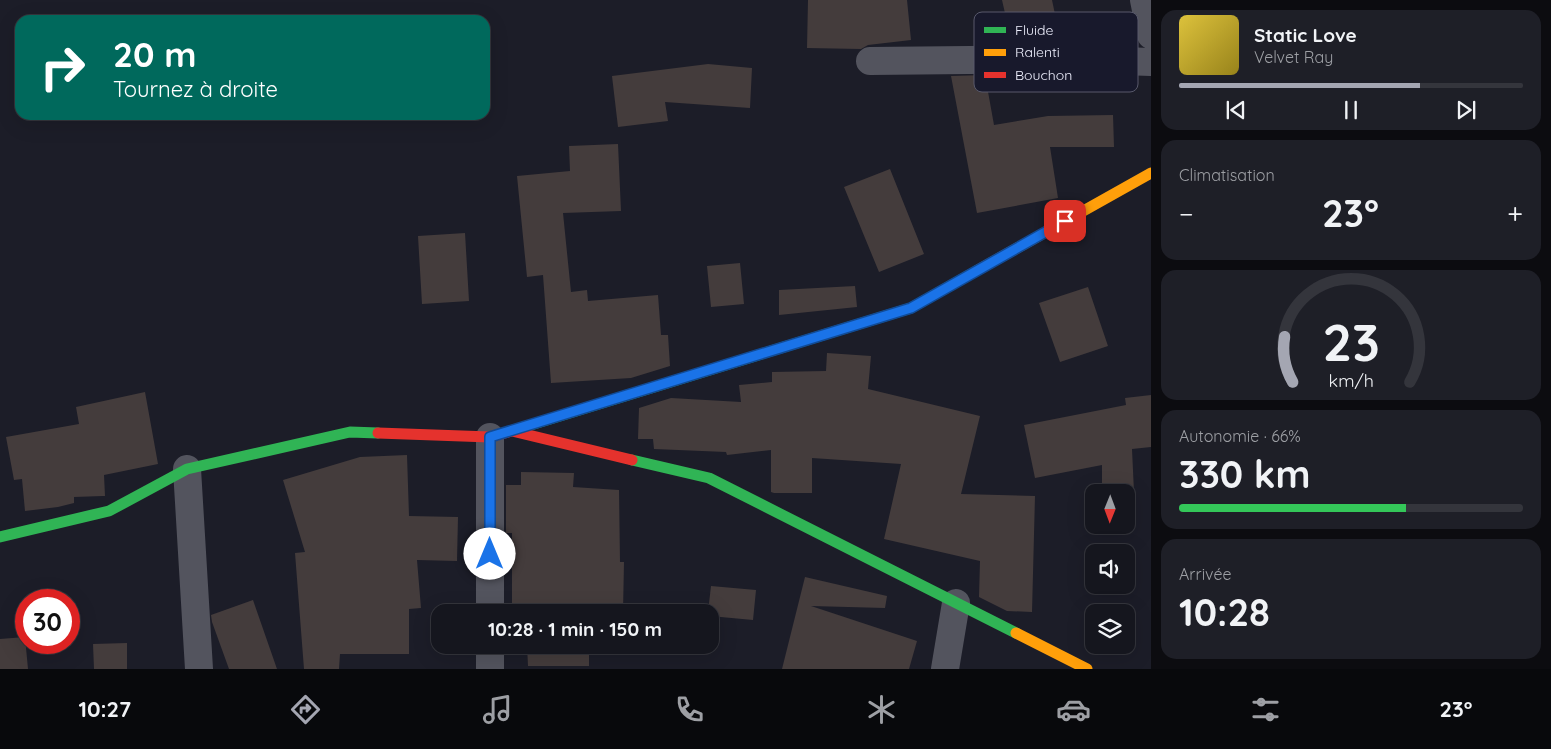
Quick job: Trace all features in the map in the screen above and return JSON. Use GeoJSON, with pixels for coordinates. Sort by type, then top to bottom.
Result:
{"type":"FeatureCollection","features":[{"type":"Feature","properties":{"kind":"street"},"geometry":{"type":"LineString","coordinates":[[1144,0],[1151,35]]}},
{"type":"Feature","properties":{"kind":"street"},"geometry":{"type":"LineString","coordinates":[[870,61],[974,60]]}},
{"type":"Feature","properties":{"kind":"street"},"geometry":{"type":"LineString","coordinates":[[1138,62],[1151,62]]}},
{"type":"Feature","properties":{"kind":"street"},"geometry":{"type":"LineString","coordinates":[[501,434],[911,308],[1151,173]]}},
{"type":"Feature","properties":{"kind":"street"},"geometry":{"type":"LineString","coordinates":[[0,537],[109,511],[187,468],[350,432],[501,434],[709,478],[1087,669]]}},
{"type":"Feature","properties":{"kind":"street"},"geometry":{"type":"LineString","coordinates":[[490,604],[501,434]]}},
{"type":"Feature","properties":{"kind":"street"},"geometry":{"type":"LineString","coordinates":[[187,468],[199,669]]}},
{"type":"Feature","properties":{"kind":"street"},"geometry":{"type":"LineString","coordinates":[[944,669],[956,603]]}},
{"type":"Feature","properties":{"kind":"street"},"geometry":{"type":"LineString","coordinates":[[490,654],[490,669]]}},
{"type":"Feature","properties":{"kind":"building"},"geometry":{"type":"Polygon","coordinates":[[[808,0],[907,0],[911,40],[868,45],[861,49],[807,48],[808,0]]]}},
{"type":"Feature","properties":{"kind":"building"},"geometry":{"type":"Polygon","coordinates":[[[1002,0],[1052,0],[1055,12],[1005,12],[1002,0]]]}},
{"type":"Feature","properties":{"kind":"building"},"geometry":{"type":"Polygon","coordinates":[[[708,64],[752,68],[750,108],[665,102],[668,121],[618,127],[612,76],[708,64]]]}},
{"type":"Feature","properties":{"kind":"building"},"geometry":{"type":"Polygon","coordinates":[[[974,75],[974,92],[988,92],[994,125],[1048,116],[1113,115],[1114,147],[1050,147],[1058,198],[977,213],[951,76],[974,75]]]}},
{"type":"Feature","properties":{"kind":"building"},"geometry":{"type":"Polygon","coordinates":[[[618,144],[621,211],[563,213],[571,292],[587,290],[588,301],[658,295],[661,335],[668,335],[670,366],[631,378],[551,383],[543,275],[527,277],[517,176],[570,171],[569,146],[618,144]]]}},
{"type":"Feature","properties":{"kind":"building"},"geometry":{"type":"Polygon","coordinates":[[[890,169],[924,254],[879,272],[844,187],[890,169]]]}},
{"type":"Feature","properties":{"kind":"building"},"geometry":{"type":"Polygon","coordinates":[[[465,233],[469,301],[422,304],[418,236],[465,233]]]}},
{"type":"Feature","properties":{"kind":"building"},"geometry":{"type":"Polygon","coordinates":[[[740,263],[744,304],[711,307],[707,266],[740,263]]]}},
{"type":"Feature","properties":{"kind":"building"},"geometry":{"type":"Polygon","coordinates":[[[855,286],[857,307],[779,315],[779,290],[855,286]]]}},
{"type":"Feature","properties":{"kind":"building"},"geometry":{"type":"Polygon","coordinates":[[[1088,287],[1108,346],[1060,362],[1039,303],[1088,287]]]}},
{"type":"Feature","properties":{"kind":"building"},"geometry":{"type":"Polygon","coordinates":[[[827,353],[871,356],[868,389],[980,416],[961,494],[1035,496],[1032,612],[1007,611],[979,597],[980,561],[884,539],[901,464],[812,458],[812,493],[774,493],[771,492],[771,450],[727,455],[726,452],[654,449],[653,439],[638,439],[639,408],[671,398],[741,402],[739,385],[772,382],[772,372],[826,371],[827,353]]]}},
{"type":"Feature","properties":{"kind":"building"},"geometry":{"type":"Polygon","coordinates":[[[145,392],[158,464],[104,475],[105,496],[74,497],[74,503],[25,511],[22,479],[14,480],[6,437],[79,424],[76,407],[145,392]]]}},
{"type":"Feature","properties":{"kind":"building"},"geometry":{"type":"Polygon","coordinates":[[[1151,395],[1151,447],[1132,449],[1134,484],[1102,484],[1102,465],[1035,478],[1024,425],[1126,405],[1125,398],[1151,395]]]}},
{"type":"Feature","properties":{"kind":"building"},"geometry":{"type":"Polygon","coordinates":[[[407,455],[409,516],[458,517],[457,561],[417,560],[421,608],[409,609],[409,654],[340,654],[339,669],[304,669],[295,553],[305,552],[283,480],[360,457],[407,455]]]}},
{"type":"Feature","properties":{"kind":"building"},"geometry":{"type":"Polygon","coordinates":[[[521,472],[574,473],[573,487],[619,490],[620,562],[624,562],[623,604],[512,604],[512,533],[506,533],[506,485],[521,485],[521,472]]]}},
{"type":"Feature","properties":{"kind":"building"},"geometry":{"type":"Polygon","coordinates":[[[805,577],[887,596],[885,608],[811,606],[917,641],[909,669],[782,669],[805,577]]]}},
{"type":"Feature","properties":{"kind":"building"},"geometry":{"type":"Polygon","coordinates":[[[711,586],[756,590],[753,620],[719,617],[719,604],[709,604],[711,586]]]}},
{"type":"Feature","properties":{"kind":"building"},"geometry":{"type":"Polygon","coordinates":[[[253,600],[277,669],[229,669],[211,615],[253,600]]]}},
{"type":"Feature","properties":{"kind":"building"},"geometry":{"type":"Polygon","coordinates":[[[15,638],[15,654],[27,654],[28,669],[0,669],[0,639],[15,638]]]}},
{"type":"Feature","properties":{"kind":"building"},"geometry":{"type":"Polygon","coordinates":[[[127,643],[127,669],[94,669],[93,644],[127,643]]]}},
{"type":"Feature","properties":{"kind":"building"},"geometry":{"type":"Polygon","coordinates":[[[527,654],[589,654],[589,666],[528,666],[527,654]]]}},
{"type":"Feature","properties":{"kind":"traffic: fast"},"geometry":{"type":"LineString","coordinates":[[514,430],[911,308],[978,270]]}},
{"type":"Feature","properties":{"kind":"traffic: fast"},"geometry":{"type":"LineString","coordinates":[[0,537],[109,511],[187,469],[350,432],[378,433]]}},
{"type":"Feature","properties":{"kind":"traffic: fast"},"geometry":{"type":"LineString","coordinates":[[632,460],[709,478],[1016,633]]}},
{"type":"Feature","properties":{"kind":"traffic: slow"},"geometry":{"type":"LineString","coordinates":[[978,270],[1151,173]]}},
{"type":"Feature","properties":{"kind":"traffic: slow"},"geometry":{"type":"LineString","coordinates":[[1016,633],[1087,669]]}},
{"type":"Feature","properties":{"kind":"traffic: jam"},"geometry":{"type":"LineString","coordinates":[[378,433],[490,437],[512,431],[632,460]]}},
{"type":"Feature","properties":{"kind":"route"},"geometry":{"type":"LineString","coordinates":[[490,554],[490,437],[911,308],[1065,221]]}}]}
